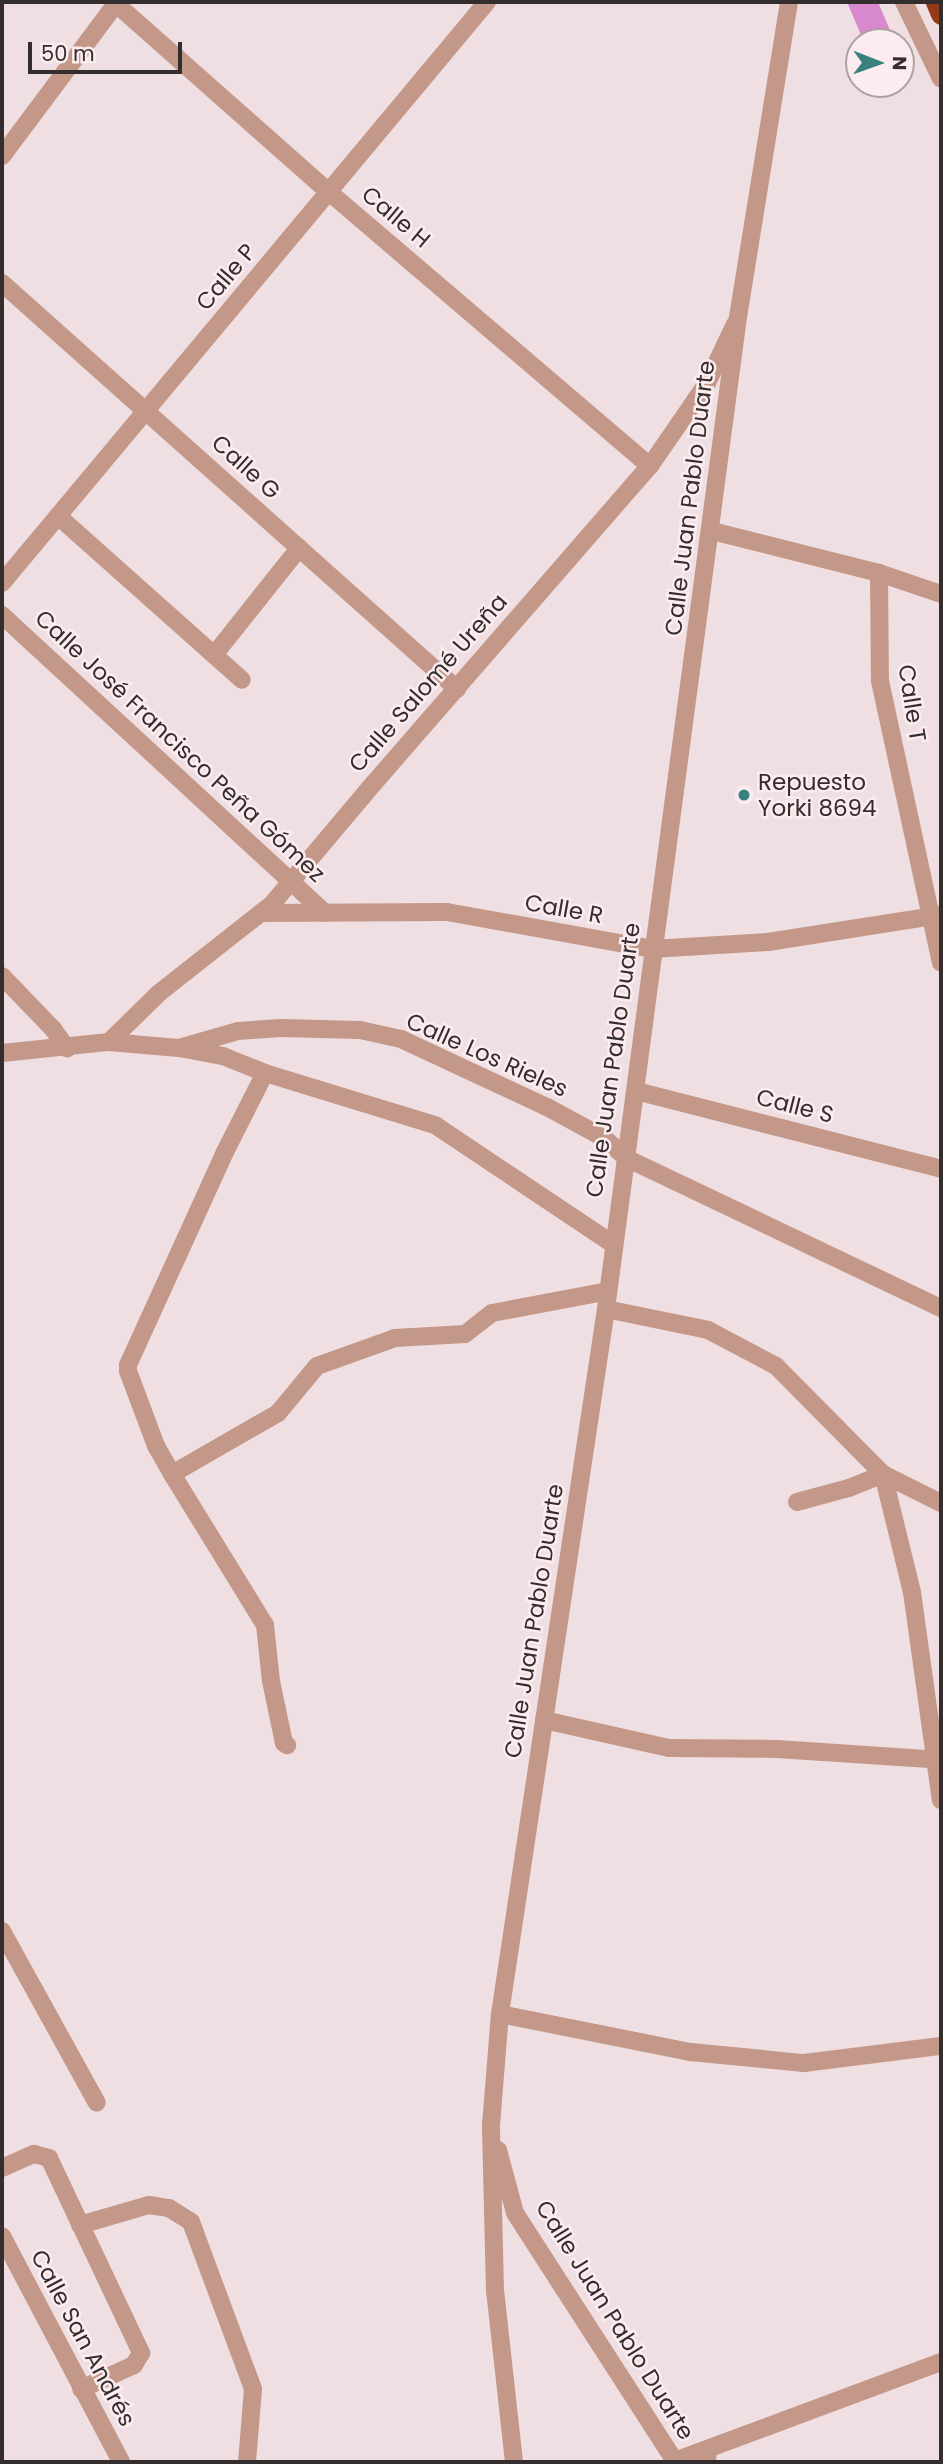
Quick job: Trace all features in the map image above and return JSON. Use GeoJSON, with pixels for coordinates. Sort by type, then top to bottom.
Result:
{"type":"FeatureCollection","features":[{"type":"Feature","properties":{"kind":"highway"},"geometry":{"type":"LineString","coordinates":[[936,2],[941,14]]}},
{"type":"Feature","properties":{"kind":"street","name":"Calle H"},"geometry":{"type":"LineString","coordinates":[[115,2],[329,192],[650,466]]}},
{"type":"Feature","properties":{"kind":"street"},"geometry":{"type":"LineString","coordinates":[[2,156],[115,2]]}},
{"type":"Feature","properties":{"kind":"street","name":"Calle P"},"geometry":{"type":"LineString","coordinates":[[2,583],[487,2]]}},
{"type":"Feature","properties":{"kind":"street","name":"Calle Juan Pablo Duarte"},"geometry":{"type":"LineString","coordinates":[[514,2462],[495,2291],[491,2125],[500,2014],[607,1300],[636,1091],[652,949],[712,531],[738,317],[789,2]]}},
{"type":"Feature","properties":{"kind":"street"},"geometry":{"type":"LineString","coordinates":[[904,2],[941,79]]}},
{"type":"Feature","properties":{"kind":"street","name":"Calle G"},"geometry":{"type":"LineString","coordinates":[[2,283],[457,689]]}},
{"type":"Feature","properties":{"kind":"street","name":"Calle Salomé Ureña"},"geometry":{"type":"LineString","coordinates":[[108,1042],[134,1014],[261,913],[292,881],[650,466],[707,383],[738,317]]}},
{"type":"Feature","properties":{"kind":"street"},"geometry":{"type":"LineString","coordinates":[[58,516],[242,680]]}},
{"type":"Feature","properties":{"kind":"street"},"geometry":{"type":"LineString","coordinates":[[712,531],[879,573],[941,594]]}},
{"type":"Feature","properties":{"kind":"street"},"geometry":{"type":"LineString","coordinates":[[214,655],[299,548]]}},
{"type":"Feature","properties":{"kind":"street","name":"Calle T"},"geometry":{"type":"LineString","coordinates":[[879,573],[880,681],[936,915],[941,962]]}},
{"type":"Feature","properties":{"kind":"street","name":"Calle José Francisco Peña Gómez"},"geometry":{"type":"LineString","coordinates":[[2,615],[326,913]]}},
{"type":"Feature","properties":{"kind":"street","name":"Calle R"},"geometry":{"type":"LineString","coordinates":[[261,913],[447,912],[652,949],[768,942],[936,915]]}},
{"type":"Feature","properties":{"kind":"street"},"geometry":{"type":"LineString","coordinates":[[2,976],[53,1029],[67,1048]]}},
{"type":"Feature","properties":{"kind":"street","name":"Calle Los Rieles"},"geometry":{"type":"LineString","coordinates":[[179,1048],[238,1031],[281,1028],[360,1030],[401,1039],[547,1107],[604,1138],[626,1158],[941,1308]]}},
{"type":"Feature","properties":{"kind":"street"},"geometry":{"type":"LineString","coordinates":[[2,1053],[108,1042],[179,1048],[223,1056],[265,1073],[435,1125],[613,1244]]}},
{"type":"Feature","properties":{"kind":"street"},"geometry":{"type":"LineString","coordinates":[[265,1073],[225,1152],[128,1365],[131,1381],[172,1474],[265,1625],[271,1681],[284,1743],[287,1745]]}},
{"type":"Feature","properties":{"kind":"street","name":"Calle S"},"geometry":{"type":"LineString","coordinates":[[636,1091],[941,1169]]}},
{"type":"Feature","properties":{"kind":"street"},"geometry":{"type":"LineString","coordinates":[[172,1474],[278,1413],[317,1366],[395,1338],[465,1334],[492,1313],[607,1300],[708,1330],[776,1366],[883,1474],[941,1503]]}},
{"type":"Feature","properties":{"kind":"street"},"geometry":{"type":"LineString","coordinates":[[796,1502],[849,1488],[883,1474]]}},
{"type":"Feature","properties":{"kind":"street"},"geometry":{"type":"LineString","coordinates":[[883,1474],[912,1592],[939,1760],[941,1800]]}},
{"type":"Feature","properties":{"kind":"street"},"geometry":{"type":"LineString","coordinates":[[544,1720],[669,1748],[777,1749],[939,1760]]}},
{"type":"Feature","properties":{"kind":"street"},"geometry":{"type":"LineString","coordinates":[[2,1931],[97,2103]]}},
{"type":"Feature","properties":{"kind":"street"},"geometry":{"type":"LineString","coordinates":[[500,2014],[691,2052],[804,2063],[941,2046]]}},
{"type":"Feature","properties":{"kind":"street","name":"Calle Juan Pablo Duarte"},"geometry":{"type":"LineString","coordinates":[[491,2125],[515,2213],[674,2462]]}},
{"type":"Feature","properties":{"kind":"street"},"geometry":{"type":"LineString","coordinates":[[2,2168],[34,2154],[49,2158],[141,2353],[134,2365],[81,2389]]}},
{"type":"Feature","properties":{"kind":"street"},"geometry":{"type":"LineString","coordinates":[[80,2225],[149,2205],[169,2208],[191,2222],[253,2389],[247,2462]]}},
{"type":"Feature","properties":{"kind":"street","name":"Calle San Andrés"},"geometry":{"type":"LineString","coordinates":[[2,2236],[121,2462]]}},
{"type":"Feature","properties":{"kind":"street"},"geometry":{"type":"LineString","coordinates":[[674,2462],[707,2456],[941,2362]]}},
{"type":"Feature","properties":{"kind":"building"},"geometry":{"type":"Polygon","coordinates":[[[847,2],[878,2],[889,28],[858,28],[847,2]]]}},
{"type":"Feature","properties":{"kind":"place","name":"Repuesto Yorki 8694"},"geometry":{"type":"Point","coordinates":[744,795]}}]}
